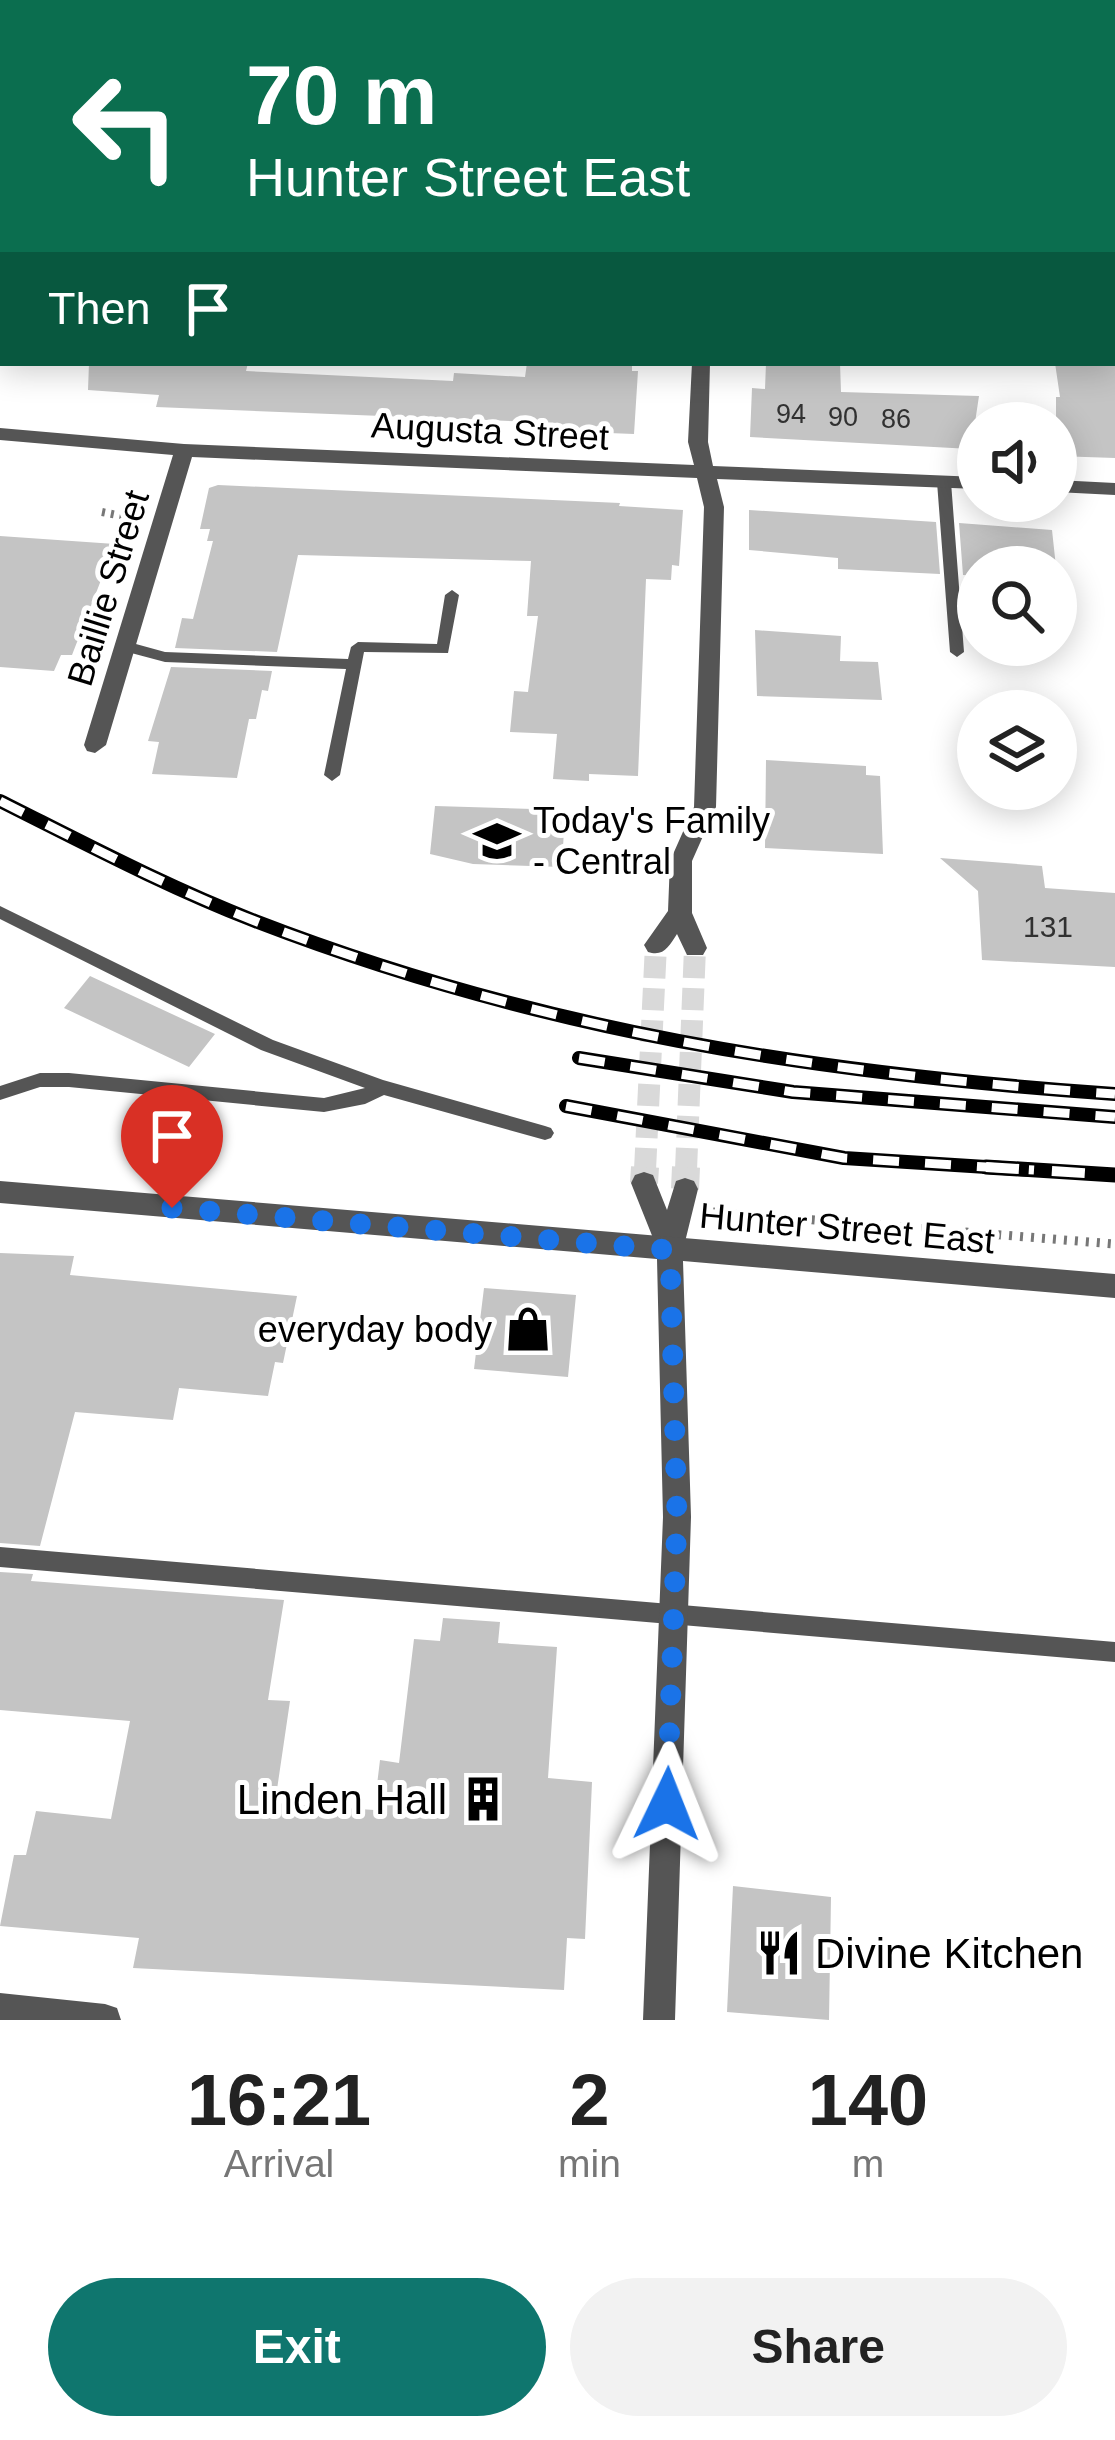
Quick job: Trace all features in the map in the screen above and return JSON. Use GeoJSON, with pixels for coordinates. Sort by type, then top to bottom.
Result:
{"type":"FeatureCollection","features":[{"type":"Feature","properties":{"kind":"street"},"geometry":{"type":"LineString","coordinates":[[695,948],[680,913],[681,861],[705,807],[714,507],[698,442],[700,366]]}},
{"type":"Feature","properties":{"kind":"street","name":"Augusta Street"},"geometry":{"type":"LineString","coordinates":[[0,434],[184,450],[957,482]]}},
{"type":"Feature","properties":{"kind":"street","name":"Baillie Street"},"geometry":{"type":"LineString","coordinates":[[94,745],[184,450]]}},
{"type":"Feature","properties":{"kind":"street"},"geometry":{"type":"LineString","coordinates":[[1077,487],[1115,489]]}},
{"type":"Feature","properties":{"kind":"street"},"geometry":{"type":"LineString","coordinates":[[656,945],[680,913]]}},
{"type":"Feature","properties":{"kind":"street"},"geometry":{"type":"LineString","coordinates":[[644,1183],[670,1250]]}},
{"type":"Feature","properties":{"kind":"street"},"geometry":{"type":"LineString","coordinates":[[659,2020],[677,1517],[670,1250],[685,1189]]}},
{"type":"Feature","properties":{"kind":"street","name":"Hunter Street East"},"geometry":{"type":"LineString","coordinates":[[0,1192],[1115,1286]]}},
{"type":"Feature","properties":{"kind":"street"},"geometry":{"type":"LineString","coordinates":[[0,2008],[105,2020]]}},
{"type":"Feature","properties":{"kind":"lane"},"geometry":{"type":"LineString","coordinates":[[944,482],[957,652]]}},
{"type":"Feature","properties":{"kind":"lane"},"geometry":{"type":"LineString","coordinates":[[332,775],[358,647],[443,649],[452,595]]}},
{"type":"Feature","properties":{"kind":"lane"},"geometry":{"type":"LineString","coordinates":[[125,646],[165,657],[355,664]]}},
{"type":"Feature","properties":{"kind":"lane"},"geometry":{"type":"LineString","coordinates":[[0,912],[246,1035],[382,1087],[544,1132]]}},
{"type":"Feature","properties":{"kind":"lane"},"geometry":{"type":"LineString","coordinates":[[0,1093],[40,1080],[69,1079],[324,1105],[365,1097],[382,1087]]}},
{"type":"Feature","properties":{"kind":"lane"},"geometry":{"type":"LineString","coordinates":[[0,1556],[675,1618],[1115,1652]]}},
{"type":"Feature","properties":{"kind":"path"},"geometry":{"type":"LineString","coordinates":[[733,1214],[1115,1244]]}},
{"type":"Feature","properties":{"kind":"building"},"geometry":{"type":"Polygon","coordinates":[[[89,366],[247,366],[246,371],[453,381],[454,373],[525,377],[527,366],[632,366],[632,371],[638,371],[634,434],[558,431],[559,423],[156,407],[159,395],[88,390],[89,366]]]}},
{"type":"Feature","properties":{"kind":"building"},"geometry":{"type":"Polygon","coordinates":[[[766,366],[840,366],[841,392],[979,396],[978,402],[957,402],[957,448],[750,437],[752,388],[765,389],[766,366]]]}},
{"type":"Feature","properties":{"kind":"building"},"geometry":{"type":"Polygon","coordinates":[[[1055,366],[1115,366],[1115,458],[1077,457],[1077,402],[1056,402],[1060,397],[1055,366]]]}},
{"type":"Feature","properties":{"kind":"building"},"geometry":{"type":"Polygon","coordinates":[[[209,488],[620,503],[683,510],[679,566],[672,565],[671,580],[646,579],[638,776],[589,774],[589,781],[553,779],[557,734],[510,732],[514,691],[528,692],[538,616],[527,616],[531,561],[298,555],[277,652],[175,648],[182,618],[193,619],[213,541],[207,541],[210,529],[200,529],[209,488]]]}},
{"type":"Feature","properties":{"kind":"building"},"geometry":{"type":"Polygon","coordinates":[[[749,510],[936,522],[940,574],[838,569],[838,558],[749,550],[749,510]]]}},
{"type":"Feature","properties":{"kind":"building"},"geometry":{"type":"Polygon","coordinates":[[[959,523],[1052,530],[1054,546],[961,546],[959,523]]]}},
{"type":"Feature","properties":{"kind":"building"},"geometry":{"type":"Polygon","coordinates":[[[0,536],[115,544],[72,655],[61,655],[54,671],[0,667],[0,536]]]}},
{"type":"Feature","properties":{"kind":"building"},"geometry":{"type":"Polygon","coordinates":[[[755,630],[841,636],[840,661],[878,662],[882,700],[757,696],[755,630]]]}},
{"type":"Feature","properties":{"kind":"building"},"geometry":{"type":"Polygon","coordinates":[[[171,667],[272,671],[256,719],[249,719],[237,778],[152,774],[159,742],[148,741],[171,667]]]}},
{"type":"Feature","properties":{"kind":"building"},"geometry":{"type":"Polygon","coordinates":[[[766,760],[866,766],[866,775],[880,776],[883,854],[765,848],[766,760]]]}},
{"type":"Feature","properties":{"kind":"building","name":"Today's Family - Central"},"geometry":{"type":"Polygon","coordinates":[[[435,806],[565,810],[562,867],[473,864],[430,854],[435,806]]]}},
{"type":"Feature","properties":{"kind":"building"},"geometry":{"type":"Polygon","coordinates":[[[940,858],[1042,866],[1045,888],[1115,893],[1115,967],[982,960],[978,891],[940,858]]]}},
{"type":"Feature","properties":{"kind":"building"},"geometry":{"type":"Polygon","coordinates":[[[90,976],[215,1034],[189,1067],[64,1008],[90,976]]]}},
{"type":"Feature","properties":{"kind":"building"},"geometry":{"type":"Polygon","coordinates":[[[0,1253],[74,1256],[70,1275],[297,1296],[283,1363],[275,1362],[268,1396],[179,1388],[173,1420],[75,1412],[40,1546],[0,1543],[0,1253]]]}},
{"type":"Feature","properties":{"kind":"building"},"geometry":{"type":"Polygon","coordinates":[[[484,1288],[576,1295],[568,1377],[474,1369],[484,1288]]]}},
{"type":"Feature","properties":{"kind":"building"},"geometry":{"type":"Polygon","coordinates":[[[0,1572],[33,1574],[31,1581],[284,1600],[268,1700],[290,1701],[275,1803],[374,1810],[380,1760],[399,1763],[414,1639],[440,1641],[443,1618],[500,1622],[498,1643],[557,1647],[548,1778],[592,1782],[585,1939],[567,1938],[564,1990],[133,1968],[139,1938],[0,1926],[14,1855],[26,1855],[36,1811],[111,1819],[130,1721],[0,1710],[0,1572]]]}},
{"type":"Feature","properties":{"kind":"building"},"geometry":{"type":"Polygon","coordinates":[[[733,1886],[831,1897],[829,2020],[727,2012],[733,1886]]]}},
{"type":"Feature","properties":{"kind":"tunnel"},"geometry":{"type":"LineString","coordinates":[[645,1170],[656,945]]}},
{"type":"Feature","properties":{"kind":"tunnel"},"geometry":{"type":"LineString","coordinates":[[686,1170],[695,948]]}},
{"type":"Feature","properties":{"kind":"tunnel"},"geometry":{"type":"LineString","coordinates":[[644,1183],[645,1167]]}},
{"type":"Feature","properties":{"kind":"tunnel"},"geometry":{"type":"LineString","coordinates":[[685,1189],[686,1167]]}},
{"type":"Feature","properties":{"kind":"railway"},"geometry":{"type":"LineString","coordinates":[[0,801],[255,921],[361,959],[572,1019],[678,1041],[893,1074],[1115,1094]]}},
{"type":"Feature","properties":{"kind":"railway"},"geometry":{"type":"LineString","coordinates":[[579,1058],[793,1092],[1115,1117]]}},
{"type":"Feature","properties":{"kind":"railway"},"geometry":{"type":"LineString","coordinates":[[566,1106],[844,1158],[1014,1169]]}},
{"type":"Feature","properties":{"kind":"railway"},"geometry":{"type":"LineString","coordinates":[[986,1167],[1014,1169]]}},
{"type":"Feature","properties":{"kind":"railway"},"geometry":{"type":"LineString","coordinates":[[1014,1169],[1115,1175]]}},
{"type":"Feature","properties":{"kind":"railway"},"geometry":{"type":"LineString","coordinates":[[1014,1169],[1034,1170]]}},
{"type":"Feature","properties":{"kind":"place","name":"Today's Family - Central"},"geometry":{"type":"Point","coordinates":[497,841]}},
{"type":"Feature","properties":{"kind":"place","name":"everyday body"},"geometry":{"type":"Point","coordinates":[528,1329]}},
{"type":"Feature","properties":{"kind":"place","name":"Linden Hall"},"geometry":{"type":"Point","coordinates":[483,1799]}},
{"type":"Feature","properties":{"kind":"place","name":"Divine Kitchen"},"geometry":{"type":"Point","coordinates":[779,1953]}},
{"type":"Feature","properties":{"kind":"route"},"geometry":{"type":"LineString","coordinates":[[172,1208],[670,1250],[677,1517],[667,1804]]}}]}
